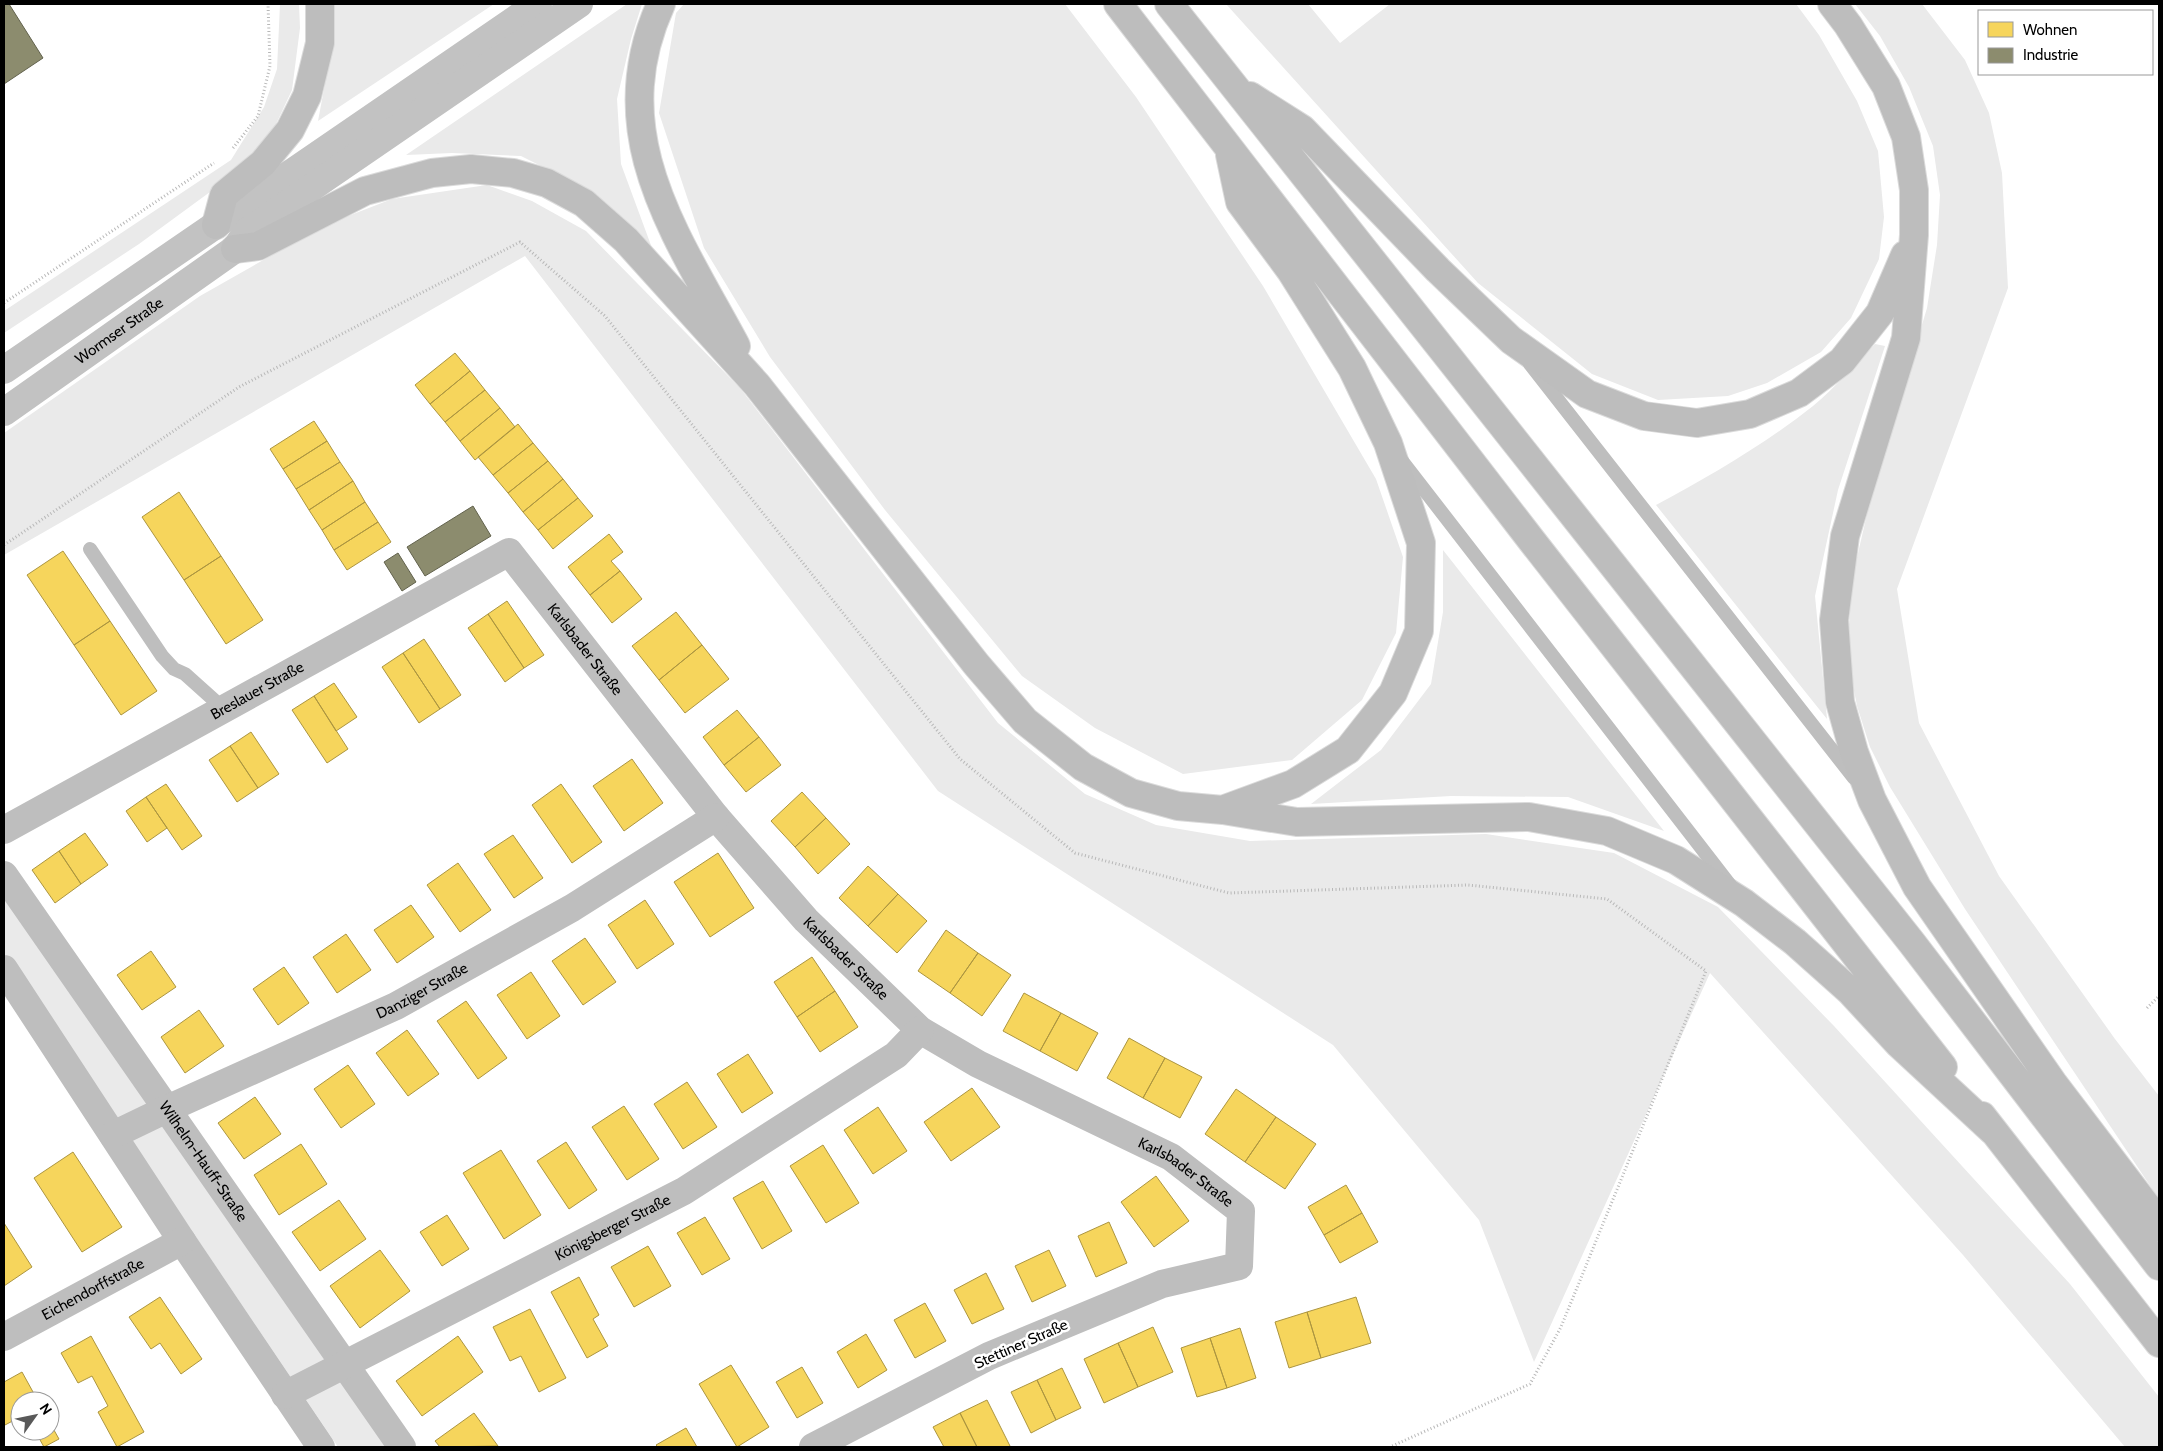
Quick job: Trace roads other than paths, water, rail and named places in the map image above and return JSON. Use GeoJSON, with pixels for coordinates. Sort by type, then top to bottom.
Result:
{"type":"FeatureCollection","features":[{"type":"Feature","properties":{"kind":"highway"},"geometry":{"type":"LineString","coordinates":[[216,225],[224,195],[263,163],[290,130],[307,96],[320,43],[320,4]]}},
{"type":"Feature","properties":{"kind":"highway"},"geometry":{"type":"LineString","coordinates":[[661,4],[654,18],[642,61],[638,110],[646,162],[665,213],[757,385]]}},
{"type":"Feature","properties":{"kind":"highway"},"geometry":{"type":"LineString","coordinates":[[1118,4],[2159,1343]]}},
{"type":"Feature","properties":{"kind":"highway"},"geometry":{"type":"LineString","coordinates":[[1169,4],[1899,927],[2159,1266]]}},
{"type":"Feature","properties":{"kind":"highway"},"geometry":{"type":"LineString","coordinates":[[1832,4],[1848,25],[1886,86],[1906,137],[1914,190],[1914,235],[1906,338],[1844,536],[1834,620],[1840,702],[1854,752],[1872,800],[1917,886],[2053,1083],[2155,1217],[2159,1227]]}},
{"type":"Feature","properties":{"kind":"highway"},"geometry":{"type":"LineString","coordinates":[[1232,85],[1302,129],[1438,270],[1511,340],[1587,394],[1644,416],[1697,423],[1750,414],[1799,393],[1842,361],[1880,314],[1914,235]]}},
{"type":"Feature","properties":{"kind":"highway"},"geometry":{"type":"LineString","coordinates":[[1223,810],[1293,784],[1348,750],[1393,693],[1419,631],[1421,543],[1388,442],[1352,368],[1291,271],[1240,202],[1229,148]]}},
{"type":"Feature","properties":{"kind":"highway"},"geometry":{"type":"LineString","coordinates":[[235,249],[258,246],[365,191],[432,173],[471,169],[513,173],[546,183],[584,203],[626,240],[757,385],[976,664],[1025,721],[1083,767],[1131,793],[1178,806],[1223,810],[1297,822],[1529,817],[1607,832],[1676,860],[1744,903],[1795,942],[1850,991],[1899,1044],[1993,1131]]}},
{"type":"Feature","properties":{"kind":"main road"},"geometry":{"type":"LineString","coordinates":[[4,370],[538,4]]}},
{"type":"Feature","properties":{"kind":"main road","name":"Wormser Straße"},"geometry":{"type":"LineString","coordinates":[[4,412],[235,249],[248,231],[579,4]]}},
{"type":"Feature","properties":{"kind":"street","name":"Breslauer Straße"},"geometry":{"type":"LineString","coordinates":[[4,830],[509,552]]}},
{"type":"Feature","properties":{"kind":"street","name":"Karlsbader Straße"},"geometry":{"type":"LineString","coordinates":[[509,552],[716,817],[806,920],[920,1030],[978,1064],[1171,1157],[1241,1211],[1238,1266]]}},
{"type":"Feature","properties":{"kind":"street","name":"Danziger Straße"},"geometry":{"type":"LineString","coordinates":[[113,1135],[396,1006],[572,908],[716,817]]}},
{"type":"Feature","properties":{"kind":"street","name":"Wilhelm-Hauff-Straße"},"geometry":{"type":"LineString","coordinates":[[4,875],[402,1447]]}},
{"type":"Feature","properties":{"kind":"street"},"geometry":{"type":"LineString","coordinates":[[4,969],[182,1241],[321,1447]]}},
{"type":"Feature","properties":{"kind":"street","name":"Königsberger Straße"},"geometry":{"type":"LineString","coordinates":[[285,1395],[684,1191],[896,1056],[920,1030]]}},
{"type":"Feature","properties":{"kind":"street","name":"Eichendorffstraße"},"geometry":{"type":"LineString","coordinates":[[4,1337],[182,1241]]}},
{"type":"Feature","properties":{"kind":"street","name":"Stettiner Straße"},"geometry":{"type":"LineString","coordinates":[[813,1447],[989,1356],[1162,1284],[1238,1266]]}},
{"type":"Feature","properties":{"kind":"lane"},"geometry":{"type":"LineString","coordinates":[[1511,340],[1872,800]]}},
{"type":"Feature","properties":{"kind":"lane"},"geometry":{"type":"LineString","coordinates":[[1388,442],[1744,903]]}},
{"type":"Feature","properties":{"kind":"lane"},"geometry":{"type":"LineString","coordinates":[[90,549],[162,656],[174,669],[185,674],[224,709]]}}]}
